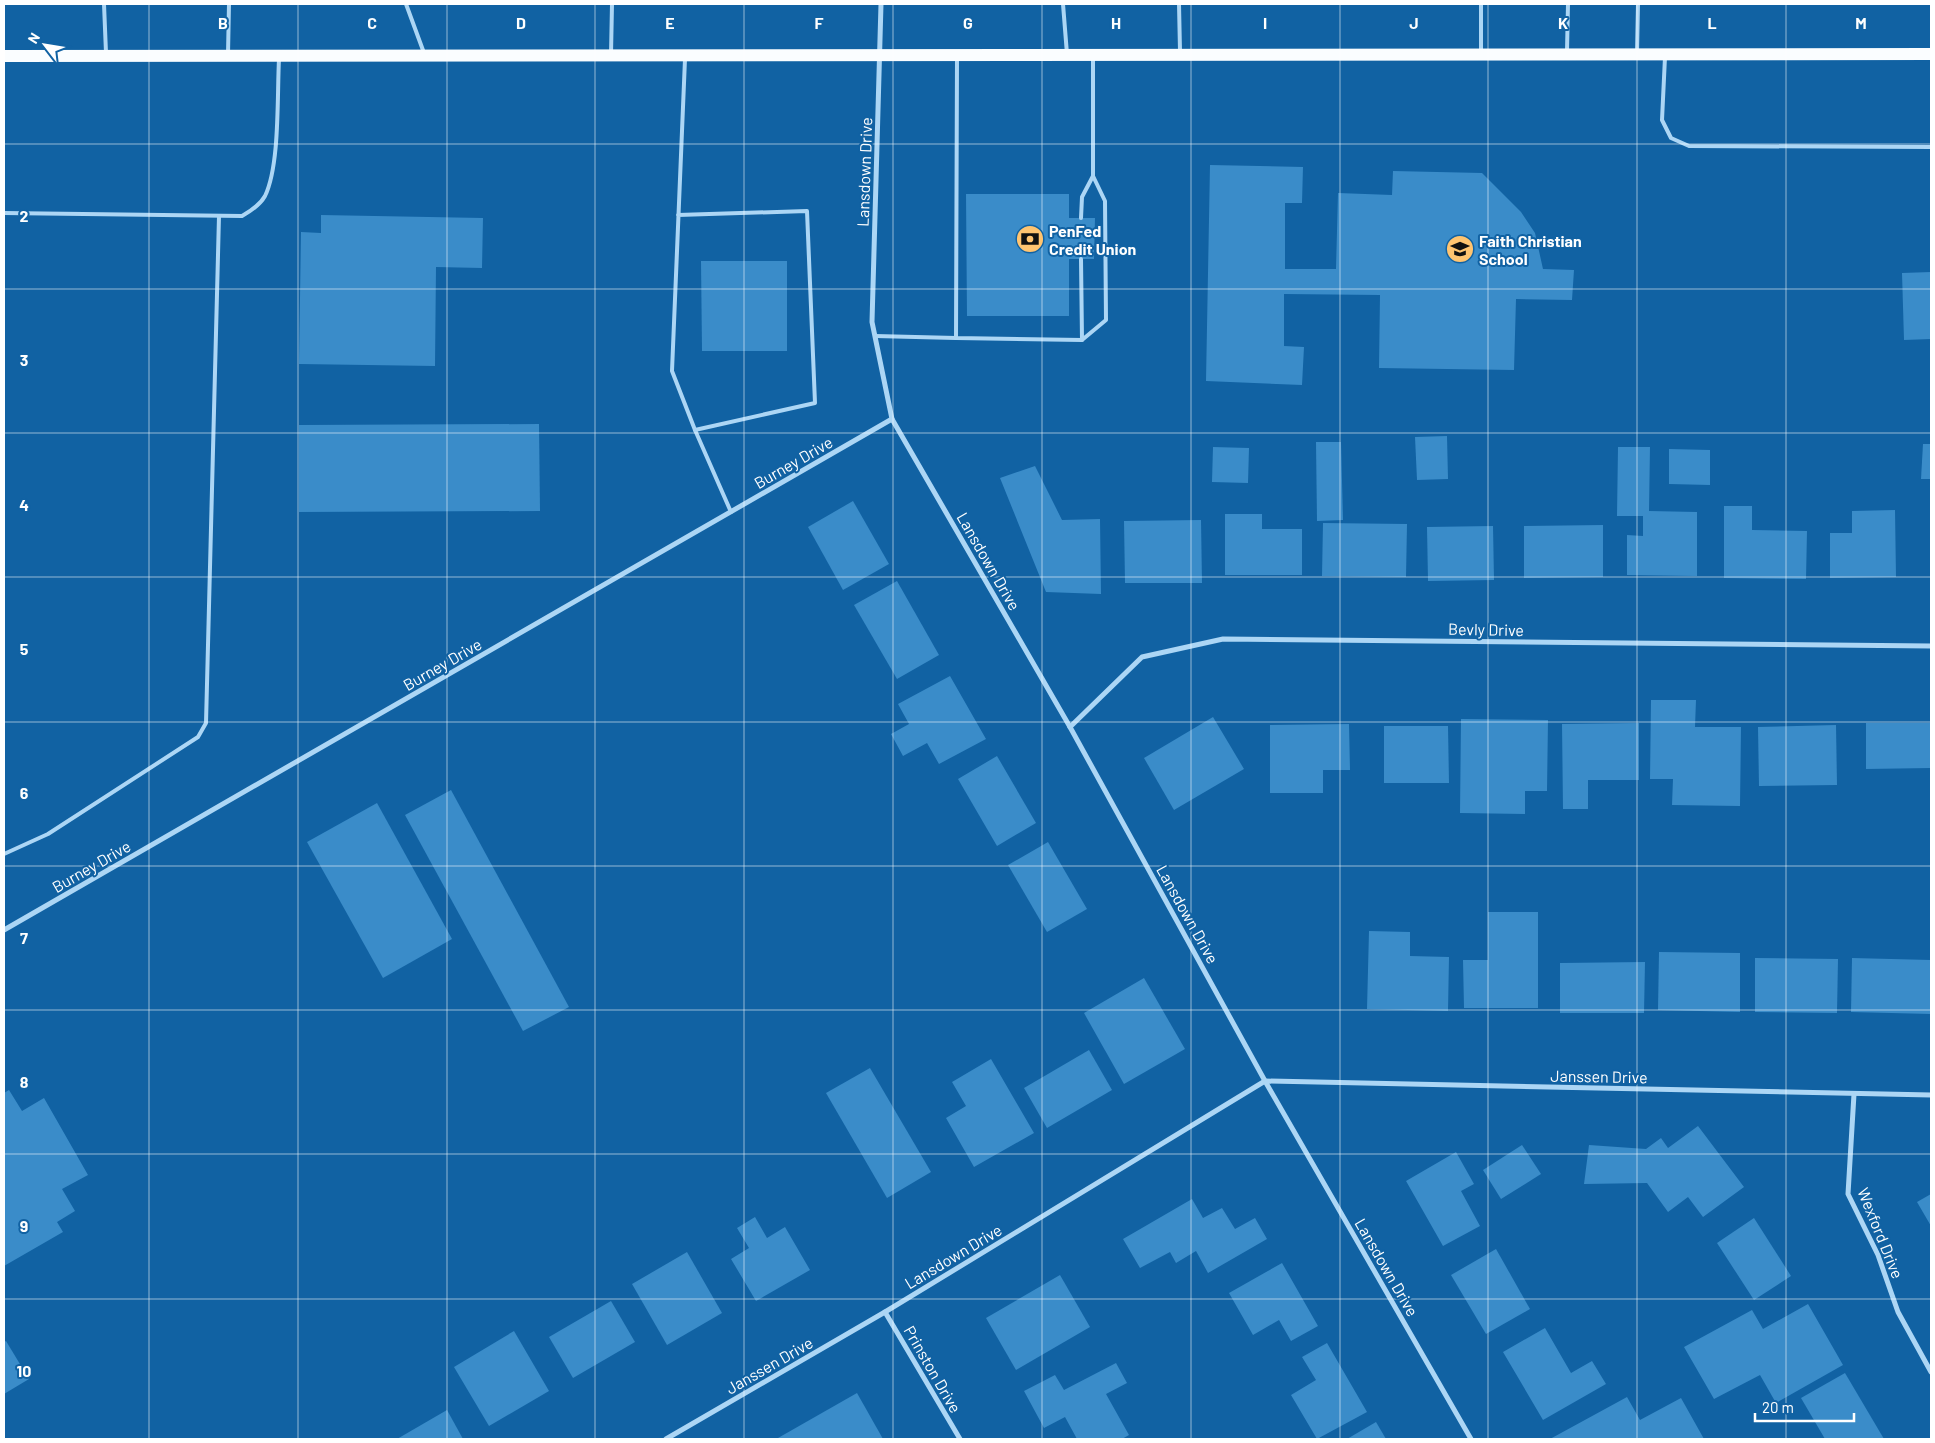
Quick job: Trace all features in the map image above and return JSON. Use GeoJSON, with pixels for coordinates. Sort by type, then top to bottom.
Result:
{"type":"FeatureCollection","features":[{"type":"Feature","properties":{"kind":"main road"},"geometry":{"type":"LineString","coordinates":[[4,56],[1931,54]]}},
{"type":"Feature","properties":{"kind":"street","name":"Lansdown Drive"},"geometry":{"type":"LineString","coordinates":[[880,4],[872,322],[892,419],[1070,727],[1266,1081],[1471,1439]]}},
{"type":"Feature","properties":{"kind":"street","name":"Burney Drive"},"geometry":{"type":"LineString","coordinates":[[4,930],[892,419]]}},
{"type":"Feature","properties":{"kind":"street","name":"Bevly Drive"},"geometry":{"type":"LineString","coordinates":[[1070,727],[1142,657],[1223,639],[1931,646]]}},
{"type":"Feature","properties":{"kind":"street","name":"Lansdown Drive"},"geometry":{"type":"LineString","coordinates":[[885,1312],[1266,1081]]}},
{"type":"Feature","properties":{"kind":"street","name":"Janssen Drive"},"geometry":{"type":"LineString","coordinates":[[1266,1081],[1931,1095]]}},
{"type":"Feature","properties":{"kind":"street","name":"Wexford Drive"},"geometry":{"type":"LineString","coordinates":[[1854,1094],[1848,1194],[1878,1255],[1898,1312],[1931,1372]]}},
{"type":"Feature","properties":{"kind":"street","name":"Janssen Drive"},"geometry":{"type":"LineString","coordinates":[[666,1439],[885,1312]]}},
{"type":"Feature","properties":{"kind":"street","name":"Prinston Drive"},"geometry":{"type":"LineString","coordinates":[[885,1312],[960,1439]]}},
{"type":"Feature","properties":{"kind":"lane"},"geometry":{"type":"LineString","coordinates":[[104,4],[106,56]]}},
{"type":"Feature","properties":{"kind":"lane"},"geometry":{"type":"LineString","coordinates":[[228,56],[229,4]]}},
{"type":"Feature","properties":{"kind":"lane"},"geometry":{"type":"LineString","coordinates":[[406,4],[425,56]]}},
{"type":"Feature","properties":{"kind":"lane"},"geometry":{"type":"LineString","coordinates":[[611,56],[612,4]]}},
{"type":"Feature","properties":{"kind":"lane"},"geometry":{"type":"LineString","coordinates":[[1063,4],[1067,56]]}},
{"type":"Feature","properties":{"kind":"lane"},"geometry":{"type":"LineString","coordinates":[[1179,4],[1180,56]]}},
{"type":"Feature","properties":{"kind":"lane"},"geometry":{"type":"LineString","coordinates":[[1481,4],[1481,55]]}},
{"type":"Feature","properties":{"kind":"lane"},"geometry":{"type":"LineString","coordinates":[[1566,55],[1568,4]]}},
{"type":"Feature","properties":{"kind":"lane"},"geometry":{"type":"LineString","coordinates":[[1638,4],[1638,55]]}},
{"type":"Feature","properties":{"kind":"lane"},"geometry":{"type":"LineString","coordinates":[[1665,55],[1662,120],[1671,138],[1689,146],[1931,147]]}},
{"type":"Feature","properties":{"kind":"lane"},"geometry":{"type":"LineString","coordinates":[[4,213],[242,216],[253,210],[264,198],[273,173],[279,56]]}},
{"type":"Feature","properties":{"kind":"lane"},"geometry":{"type":"LineString","coordinates":[[685,56],[672,370],[695,430],[731,512]]}},
{"type":"Feature","properties":{"kind":"lane"},"geometry":{"type":"LineString","coordinates":[[956,338],[957,56]]}},
{"type":"Feature","properties":{"kind":"lane"},"geometry":{"type":"LineString","coordinates":[[875,336],[1082,340],[1106,320],[1105,201],[1093,176],[1094,56]]}},
{"type":"Feature","properties":{"kind":"lane"},"geometry":{"type":"LineString","coordinates":[[1081,218],[1082,197],[1093,176]]}},
{"type":"Feature","properties":{"kind":"lane"},"geometry":{"type":"LineString","coordinates":[[678,215],[807,211],[815,402],[695,430]]}},
{"type":"Feature","properties":{"kind":"lane"},"geometry":{"type":"LineString","coordinates":[[4,854],[48,834],[198,738],[206,723],[219,216]]}},
{"type":"Feature","properties":{"kind":"lane"},"geometry":{"type":"LineString","coordinates":[[1081,259],[1082,340]]}},
{"type":"Feature","properties":{"kind":"building"},"geometry":{"type":"Polygon","coordinates":[[[1210,165],[1303,167],[1302,203],[1285,203],[1285,269],[1336,269],[1338,193],[1392,195],[1393,171],[1482,173],[1521,212],[1535,233],[1543,269],[1574,270],[1572,300],[1516,299],[1514,370],[1379,368],[1380,295],[1284,294],[1284,346],[1304,347],[1302,385],[1206,381],[1210,165]]]}},
{"type":"Feature","properties":{"kind":"building","name":"PenFed Credit Union"},"geometry":{"type":"Polygon","coordinates":[[[966,194],[1069,194],[1069,218],[1095,218],[1094,259],[1069,259],[1069,316],[967,316],[966,194]]]}},
{"type":"Feature","properties":{"kind":"building"},"geometry":{"type":"Polygon","coordinates":[[[321,215],[483,218],[482,268],[436,267],[435,366],[299,364],[301,232],[321,233],[321,215]]]}},
{"type":"Feature","properties":{"kind":"building"},"geometry":{"type":"Polygon","coordinates":[[[701,261],[787,261],[787,351],[702,351],[701,261]]]}},
{"type":"Feature","properties":{"kind":"building"},"geometry":{"type":"Polygon","coordinates":[[[1931,272],[1931,339],[1904,340],[1902,273],[1931,272]]]}},
{"type":"Feature","properties":{"kind":"building"},"geometry":{"type":"Polygon","coordinates":[[[539,424],[540,511],[299,512],[299,425],[539,424]]]}},
{"type":"Feature","properties":{"kind":"building"},"geometry":{"type":"Polygon","coordinates":[[[1447,436],[1448,479],[1417,480],[1415,437],[1447,436]]]}},
{"type":"Feature","properties":{"kind":"building"},"geometry":{"type":"Polygon","coordinates":[[[1316,442],[1341,442],[1343,520],[1317,521],[1316,442]]]}},
{"type":"Feature","properties":{"kind":"building"},"geometry":{"type":"Polygon","coordinates":[[[1923,444],[1931,444],[1931,479],[1921,479],[1923,444]]]}},
{"type":"Feature","properties":{"kind":"building"},"geometry":{"type":"Polygon","coordinates":[[[1213,447],[1249,448],[1248,483],[1212,482],[1213,447]]]}},
{"type":"Feature","properties":{"kind":"building"},"geometry":{"type":"Polygon","coordinates":[[[1618,447],[1650,447],[1649,511],[1697,512],[1697,576],[1627,575],[1627,535],[1643,536],[1643,516],[1617,516],[1618,447]]]}},
{"type":"Feature","properties":{"kind":"building"},"geometry":{"type":"Polygon","coordinates":[[[1669,449],[1710,450],[1710,485],[1669,484],[1669,449]]]}},
{"type":"Feature","properties":{"kind":"building"},"geometry":{"type":"Polygon","coordinates":[[[1035,466],[1062,520],[1100,519],[1101,594],[1046,592],[1000,478],[1035,466]]]}},
{"type":"Feature","properties":{"kind":"building"},"geometry":{"type":"Polygon","coordinates":[[[853,501],[889,564],[843,590],[808,527],[853,501]]]}},
{"type":"Feature","properties":{"kind":"building"},"geometry":{"type":"Polygon","coordinates":[[[1724,506],[1752,506],[1752,530],[1807,531],[1806,579],[1724,578],[1724,506]]]}},
{"type":"Feature","properties":{"kind":"building"},"geometry":{"type":"Polygon","coordinates":[[[1895,510],[1896,577],[1830,578],[1830,533],[1852,533],[1852,511],[1895,510]]]}},
{"type":"Feature","properties":{"kind":"building"},"geometry":{"type":"Polygon","coordinates":[[[1225,514],[1262,514],[1262,529],[1302,529],[1302,575],[1225,575],[1225,514]]]}},
{"type":"Feature","properties":{"kind":"building"},"geometry":{"type":"Polygon","coordinates":[[[1201,520],[1202,583],[1125,583],[1124,521],[1201,520]]]}},
{"type":"Feature","properties":{"kind":"building"},"geometry":{"type":"Polygon","coordinates":[[[1323,523],[1407,524],[1406,577],[1322,576],[1323,523]]]}},
{"type":"Feature","properties":{"kind":"building"},"geometry":{"type":"Polygon","coordinates":[[[1603,525],[1603,577],[1524,578],[1524,526],[1603,525]]]}},
{"type":"Feature","properties":{"kind":"building"},"geometry":{"type":"Polygon","coordinates":[[[1493,526],[1494,580],[1428,581],[1427,527],[1493,526]]]}},
{"type":"Feature","properties":{"kind":"building"},"geometry":{"type":"Polygon","coordinates":[[[897,581],[939,655],[897,679],[854,605],[897,581]]]}},
{"type":"Feature","properties":{"kind":"building"},"geometry":{"type":"Polygon","coordinates":[[[950,676],[986,739],[939,764],[927,743],[903,756],[891,734],[909,724],[898,704],[950,676]]]}},
{"type":"Feature","properties":{"kind":"building"},"geometry":{"type":"Polygon","coordinates":[[[1651,700],[1696,700],[1695,727],[1741,727],[1740,806],[1672,805],[1673,779],[1650,779],[1651,700]]]}},
{"type":"Feature","properties":{"kind":"building"},"geometry":{"type":"Polygon","coordinates":[[[1213,717],[1244,769],[1174,810],[1144,758],[1213,717]]]}},
{"type":"Feature","properties":{"kind":"building"},"geometry":{"type":"Polygon","coordinates":[[[1461,719],[1548,720],[1547,791],[1525,791],[1525,814],[1460,813],[1461,719]]]}},
{"type":"Feature","properties":{"kind":"building"},"geometry":{"type":"Polygon","coordinates":[[[1639,723],[1639,780],[1588,780],[1588,809],[1563,809],[1562,724],[1639,723]]]}},
{"type":"Feature","properties":{"kind":"building"},"geometry":{"type":"Polygon","coordinates":[[[1866,723],[1931,723],[1931,768],[1866,769],[1866,723]]]}},
{"type":"Feature","properties":{"kind":"building"},"geometry":{"type":"Polygon","coordinates":[[[1349,724],[1350,770],[1323,770],[1323,793],[1270,793],[1270,725],[1349,724]]]}},
{"type":"Feature","properties":{"kind":"building"},"geometry":{"type":"Polygon","coordinates":[[[1836,725],[1837,785],[1759,786],[1758,727],[1836,725]]]}},
{"type":"Feature","properties":{"kind":"building"},"geometry":{"type":"Polygon","coordinates":[[[1384,726],[1448,726],[1449,783],[1384,783],[1384,726]]]}},
{"type":"Feature","properties":{"kind":"building"},"geometry":{"type":"Polygon","coordinates":[[[997,756],[1036,823],[997,846],[958,779],[997,756]]]}},
{"type":"Feature","properties":{"kind":"building"},"geometry":{"type":"Polygon","coordinates":[[[451,790],[569,1007],[523,1031],[405,815],[451,790]]]}},
{"type":"Feature","properties":{"kind":"building"},"geometry":{"type":"Polygon","coordinates":[[[377,803],[452,939],[383,978],[307,842],[377,803]]]}},
{"type":"Feature","properties":{"kind":"building"},"geometry":{"type":"Polygon","coordinates":[[[1048,842],[1087,909],[1047,932],[1008,865],[1048,842]]]}},
{"type":"Feature","properties":{"kind":"building"},"geometry":{"type":"Polygon","coordinates":[[[1488,912],[1538,912],[1538,1008],[1464,1008],[1463,960],[1488,960],[1488,912]]]}},
{"type":"Feature","properties":{"kind":"building"},"geometry":{"type":"Polygon","coordinates":[[[1369,931],[1410,932],[1410,956],[1449,957],[1448,1011],[1367,1009],[1369,931]]]}},
{"type":"Feature","properties":{"kind":"building"},"geometry":{"type":"Polygon","coordinates":[[[1659,952],[1740,953],[1740,1012],[1658,1010],[1659,952]]]}},
{"type":"Feature","properties":{"kind":"building"},"geometry":{"type":"Polygon","coordinates":[[[1755,958],[1838,959],[1837,1013],[1755,1012],[1755,958]]]}},
{"type":"Feature","properties":{"kind":"building"},"geometry":{"type":"Polygon","coordinates":[[[1852,958],[1931,960],[1931,1014],[1851,1012],[1852,958]]]}},
{"type":"Feature","properties":{"kind":"building"},"geometry":{"type":"Polygon","coordinates":[[[1645,962],[1644,1013],[1560,1013],[1560,963],[1645,962]]]}},
{"type":"Feature","properties":{"kind":"building"},"geometry":{"type":"Polygon","coordinates":[[[1144,978],[1185,1049],[1124,1084],[1084,1013],[1144,978]]]}},
{"type":"Feature","properties":{"kind":"building"},"geometry":{"type":"Polygon","coordinates":[[[1089,1050],[1112,1090],[1047,1128],[1024,1088],[1089,1050]]]}},
{"type":"Feature","properties":{"kind":"building"},"geometry":{"type":"Polygon","coordinates":[[[991,1059],[1034,1133],[974,1167],[946,1118],[966,1106],[952,1082],[991,1059]]]}},
{"type":"Feature","properties":{"kind":"building"},"geometry":{"type":"Polygon","coordinates":[[[870,1068],[931,1172],[887,1198],[826,1093],[870,1068]]]}},
{"type":"Feature","properties":{"kind":"building"},"geometry":{"type":"Polygon","coordinates":[[[9,1090],[22,1111],[44,1098],[88,1175],[62,1189],[75,1211],[57,1222],[63,1232],[4,1266],[4,1093],[9,1090]]]}},
{"type":"Feature","properties":{"kind":"building"},"geometry":{"type":"Polygon","coordinates":[[[1698,1126],[1744,1187],[1703,1217],[1688,1197],[1668,1212],[1647,1183],[1584,1184],[1589,1145],[1646,1149],[1661,1138],[1668,1148],[1698,1126]]]}},
{"type":"Feature","properties":{"kind":"building"},"geometry":{"type":"Polygon","coordinates":[[[1522,1145],[1541,1174],[1501,1199],[1483,1170],[1522,1145]]]}},
{"type":"Feature","properties":{"kind":"building"},"geometry":{"type":"Polygon","coordinates":[[[1456,1152],[1474,1184],[1461,1191],[1480,1226],[1443,1246],[1406,1181],[1456,1152]]]}},
{"type":"Feature","properties":{"kind":"building"},"geometry":{"type":"Polygon","coordinates":[[[1931,1194],[1931,1226],[1917,1202],[1931,1194]]]}},
{"type":"Feature","properties":{"kind":"building"},"geometry":{"type":"Polygon","coordinates":[[[1192,1199],[1203,1218],[1222,1208],[1235,1229],[1255,1218],[1267,1239],[1208,1273],[1196,1251],[1176,1263],[1170,1252],[1140,1268],[1123,1239],[1192,1199]]]}},
{"type":"Feature","properties":{"kind":"building"},"geometry":{"type":"Polygon","coordinates":[[[755,1217],[767,1238],[785,1227],[810,1270],[756,1301],[731,1259],[749,1248],[737,1228],[755,1217]]]}},
{"type":"Feature","properties":{"kind":"building"},"geometry":{"type":"Polygon","coordinates":[[[1754,1218],[1791,1276],[1754,1300],[1717,1243],[1754,1218]]]}},
{"type":"Feature","properties":{"kind":"building"},"geometry":{"type":"Polygon","coordinates":[[[1496,1249],[1530,1309],[1486,1334],[1451,1275],[1496,1249]]]}},
{"type":"Feature","properties":{"kind":"building"},"geometry":{"type":"Polygon","coordinates":[[[687,1252],[722,1313],[667,1345],[632,1284],[687,1252]]]}},
{"type":"Feature","properties":{"kind":"building"},"geometry":{"type":"Polygon","coordinates":[[[1282,1263],[1318,1326],[1291,1341],[1279,1320],[1253,1335],[1229,1293],[1282,1263]]]}},
{"type":"Feature","properties":{"kind":"building"},"geometry":{"type":"Polygon","coordinates":[[[1060,1275],[1090,1327],[1016,1370],[986,1318],[1060,1275]]]}},
{"type":"Feature","properties":{"kind":"building"},"geometry":{"type":"Polygon","coordinates":[[[611,1301],[635,1342],[573,1378],[549,1337],[611,1301]]]}},
{"type":"Feature","properties":{"kind":"building"},"geometry":{"type":"Polygon","coordinates":[[[1808,1304],[1843,1365],[1776,1403],[1760,1375],[1714,1399],[1684,1347],[1752,1310],[1763,1329],[1808,1304]]]}},
{"type":"Feature","properties":{"kind":"building"},"geometry":{"type":"Polygon","coordinates":[[[1545,1328],[1571,1373],[1592,1361],[1606,1384],[1543,1420],[1503,1352],[1545,1328]]]}},
{"type":"Feature","properties":{"kind":"building"},"geometry":{"type":"Polygon","coordinates":[[[514,1331],[549,1391],[489,1426],[454,1367],[514,1331]]]}},
{"type":"Feature","properties":{"kind":"building"},"geometry":{"type":"Polygon","coordinates":[[[6,1341],[29,1379],[4,1394],[4,1342],[6,1341]]]}},
{"type":"Feature","properties":{"kind":"building"},"geometry":{"type":"Polygon","coordinates":[[[1327,1343],[1367,1412],[1317,1439],[1291,1395],[1316,1380],[1302,1357],[1327,1343]]]}},
{"type":"Feature","properties":{"kind":"building"},"geometry":{"type":"Polygon","coordinates":[[[1116,1363],[1127,1383],[1106,1394],[1129,1435],[1122,1439],[1077,1439],[1065,1417],[1044,1428],[1024,1391],[1055,1375],[1064,1390],[1116,1363]]]}},
{"type":"Feature","properties":{"kind":"building"},"geometry":{"type":"Polygon","coordinates":[[[1845,1373],[1884,1439],[1825,1439],[1801,1398],[1845,1373]]]}},
{"type":"Feature","properties":{"kind":"building"},"geometry":{"type":"Polygon","coordinates":[[[857,1393],[883,1439],[778,1438],[857,1393]]]}},
{"type":"Feature","properties":{"kind":"building"},"geometry":{"type":"Polygon","coordinates":[[[1627,1397],[1640,1420],[1681,1398],[1704,1439],[1550,1439],[1627,1397]]]}},
{"type":"Feature","properties":{"kind":"building"},"geometry":{"type":"Polygon","coordinates":[[[447,1410],[463,1439],[397,1439],[447,1410]]]}},
{"type":"Feature","properties":{"kind":"building"},"geometry":{"type":"Polygon","coordinates":[[[1376,1422],[1386,1439],[1347,1439],[1376,1422]]]}},
{"type":"Feature","properties":{"kind":"place","name":"PenFed Credit Union"},"geometry":{"type":"Point","coordinates":[1030,239]}},
{"type":"Feature","properties":{"kind":"place","name":"Faith Christian School"},"geometry":{"type":"Point","coordinates":[1460,249]}}]}
